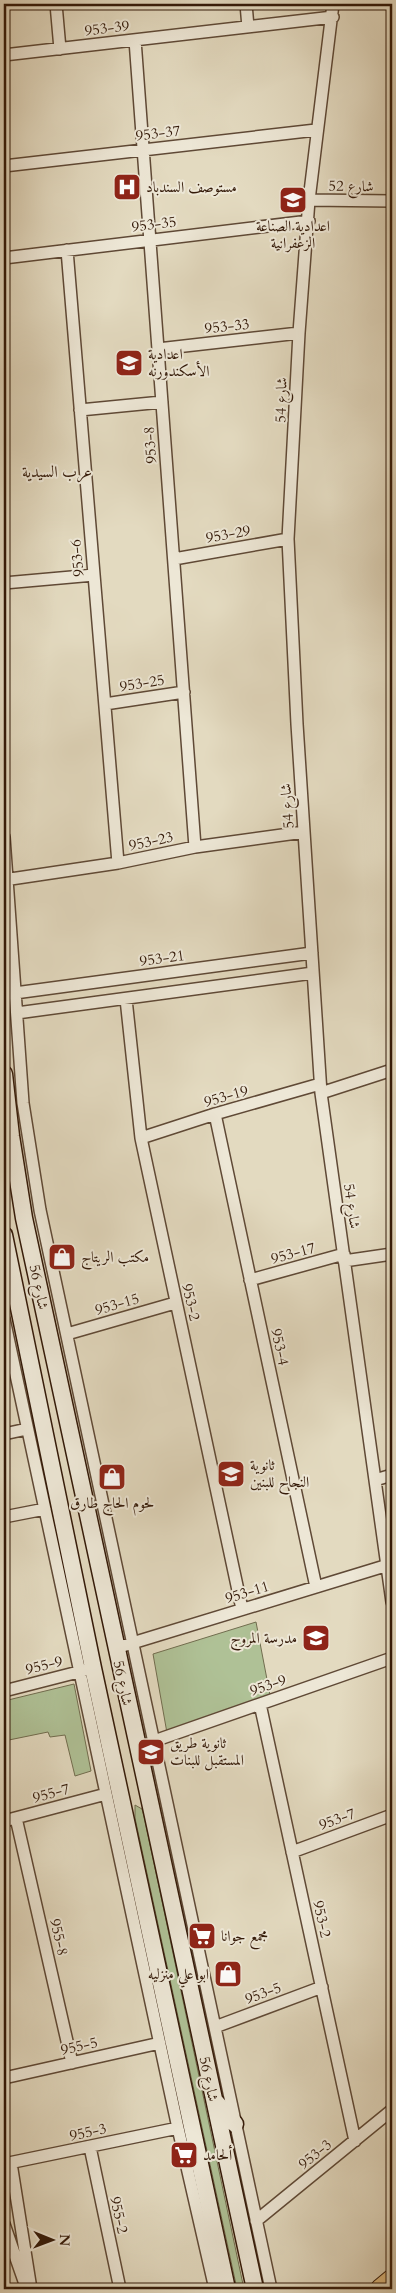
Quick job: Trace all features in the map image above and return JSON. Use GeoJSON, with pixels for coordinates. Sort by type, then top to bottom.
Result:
{"type":"FeatureCollection","features":[{"type":"Feature","properties":{"kind":"main road"},"geometry":{"type":"LineString","coordinates":[[380,2289],[392,2280]]}},
{"type":"Feature","properties":{"kind":"street"},"geometry":{"type":"LineString","coordinates":[[56,4],[60,48]]}},
{"type":"Feature","properties":{"kind":"street"},"geometry":{"type":"LineString","coordinates":[[246,4],[248,26]]}},
{"type":"Feature","properties":{"kind":"street","name":"شارع 54"},"geometry":{"type":"LineString","coordinates":[[333,4],[333,17],[316,130],[309,200],[309,221],[299,333],[288,539],[304,832],[321,1089],[392,1602]]}},
{"type":"Feature","properties":{"kind":"street","name":"953-39"},"geometry":{"type":"LineString","coordinates":[[4,55],[333,17]]}},
{"type":"Feature","properties":{"kind":"street","name":"953-8"},"geometry":{"type":"LineString","coordinates":[[135,40],[195,847]]}},
{"type":"Feature","properties":{"kind":"street","name":"953-37"},"geometry":{"type":"LineString","coordinates":[[4,166],[316,130]]}},
{"type":"Feature","properties":{"kind":"street","name":"شارع 52"},"geometry":{"type":"LineString","coordinates":[[309,200],[392,202]]}},
{"type":"Feature","properties":{"kind":"street","name":"953-35"},"geometry":{"type":"LineString","coordinates":[[4,258],[309,221]]}},
{"type":"Feature","properties":{"kind":"street","name":"953-6"},"geometry":{"type":"LineString","coordinates":[[67,250],[118,863]]}},
{"type":"Feature","properties":{"kind":"street","name":"953-33"},"geometry":{"type":"LineString","coordinates":[[158,349],[299,333]]}},
{"type":"Feature","properties":{"kind":"street"},"geometry":{"type":"LineString","coordinates":[[80,410],[162,402]]}},
{"type":"Feature","properties":{"kind":"street","name":"953-29"},"geometry":{"type":"LineString","coordinates":[[174,559],[288,539]]}},
{"type":"Feature","properties":{"kind":"street"},"geometry":{"type":"LineString","coordinates":[[4,583],[94,575]]}},
{"type":"Feature","properties":{"kind":"street","name":"953-25"},"geometry":{"type":"LineString","coordinates":[[105,704],[184,692]]}},
{"type":"Feature","properties":{"kind":"street","name":"953-23"},"geometry":{"type":"LineString","coordinates":[[6,879],[118,863],[195,847],[304,832]]}},
{"type":"Feature","properties":{"kind":"street"},"geometry":{"type":"LineString","coordinates":[[4,836],[26,1128],[40,1210],[271,2289]]}},
{"type":"Feature","properties":{"kind":"street","name":"953-21"},"geometry":{"type":"LineString","coordinates":[[15,993],[312,953]]}},
{"type":"Feature","properties":{"kind":"street"},"geometry":{"type":"LineString","coordinates":[[17,1012],[313,973]]}},
{"type":"Feature","properties":{"kind":"street","name":"953-2"},"geometry":{"type":"LineString","coordinates":[[126,999],[141,1138],[242,1609]]}},
{"type":"Feature","properties":{"kind":"street","name":"953-19"},"geometry":{"type":"LineString","coordinates":[[141,1138],[215,1114],[392,1070]]}},
{"type":"Feature","properties":{"kind":"street","name":"شارع 56"},"geometry":{"type":"LineString","coordinates":[[4,1074],[11,1136],[24,1218],[255,2289]]}},
{"type":"Feature","properties":{"kind":"street","name":"953-4"},"geometry":{"type":"LineString","coordinates":[[215,1114],[316,1587]]}},
{"type":"Feature","properties":{"kind":"street","name":"شارع 56"},"geometry":{"type":"LineString","coordinates":[[4,1235],[86,1632],[86,1670],[122,1802],[227,2289]]}},
{"type":"Feature","properties":{"kind":"street","name":"953-17"},"geometry":{"type":"LineString","coordinates":[[250,1280],[344,1258],[392,1254]]}},
{"type":"Feature","properties":{"kind":"street","name":"953-15"},"geometry":{"type":"LineString","coordinates":[[67,1334],[176,1303]]}},
{"type":"Feature","properties":{"kind":"street"},"geometry":{"type":"LineString","coordinates":[[4,1319],[45,1509],[86,1670],[106,1794],[178,2128],[215,2289]]}},
{"type":"Feature","properties":{"kind":"street"},"geometry":{"type":"LineString","coordinates":[[4,1434],[27,1429]]}},
{"type":"Feature","properties":{"kind":"street"},"geometry":{"type":"LineString","coordinates":[[376,1480],[392,1475]]}},
{"type":"Feature","properties":{"kind":"street"},"geometry":{"type":"LineString","coordinates":[[4,1517],[45,1509]]}},
{"type":"Feature","properties":{"kind":"street","name":"953-11"},"geometry":{"type":"LineString","coordinates":[[116,1648],[388,1565]]}},
{"type":"Feature","properties":{"kind":"street"},"geometry":{"type":"LineString","coordinates":[[81,1609],[95,1612],[106,1604]]}},
{"type":"Feature","properties":{"kind":"street"},"geometry":{"type":"LineString","coordinates":[[86,1632],[90,1625],[96,1622],[104,1622],[111,1625]]}},
{"type":"Feature","properties":{"kind":"street","name":"953-9"},"geometry":{"type":"LineString","coordinates":[[154,1740],[392,1658]]}},
{"type":"Feature","properties":{"kind":"street","name":"955-9"},"geometry":{"type":"LineString","coordinates":[[4,1691],[86,1670]]}},
{"type":"Feature","properties":{"kind":"street","name":"953-2"},"geometry":{"type":"LineString","coordinates":[[260,1704],[355,2141]]}},
{"type":"Feature","properties":{"kind":"street","name":"955-7"},"geometry":{"type":"LineString","coordinates":[[4,1821],[106,1794]]}},
{"type":"Feature","properties":{"kind":"street"},"geometry":{"type":"LineString","coordinates":[[122,1802],[148,1796]]}},
{"type":"Feature","properties":{"kind":"street","name":"953-7"},"geometry":{"type":"LineString","coordinates":[[292,1852],[392,1815]]}},
{"type":"Feature","properties":{"kind":"street","name":"955-8"},"geometry":{"type":"LineString","coordinates":[[16,1818],[72,2063]]}},
{"type":"Feature","properties":{"kind":"street","name":"953-5"},"geometry":{"type":"LineString","coordinates":[[215,2027],[322,1988]]}},
{"type":"Feature","properties":{"kind":"street","name":"955-5"},"geometry":{"type":"LineString","coordinates":[[4,2078],[160,2043]]}},
{"type":"Feature","properties":{"kind":"street"},"geometry":{"type":"LineString","coordinates":[[214,2100],[235,2124]]}},
{"type":"Feature","properties":{"kind":"street","name":"953-3"},"geometry":{"type":"LineString","coordinates":[[256,2221],[392,2110]]}},
{"type":"Feature","properties":{"kind":"street","name":"955-3"},"geometry":{"type":"LineString","coordinates":[[8,2164],[178,2128]]}},
{"type":"Feature","properties":{"kind":"street","name":"955-2"},"geometry":{"type":"LineString","coordinates":[[90,2147],[120,2289]]}},
{"type":"Feature","properties":{"kind":"street"},"geometry":{"type":"LineString","coordinates":[[8,2164],[31,2289]]}},
{"type":"Feature","properties":{"kind":"street"},"geometry":{"type":"LineString","coordinates":[[4,2224],[27,2289]]}},
{"type":"Feature","properties":{"kind":"green space"},"geometry":{"type":"Polygon","coordinates":[[[256,1622],[270,1695],[167,1733],[153,1654],[256,1622]]]}},
{"type":"Feature","properties":{"kind":"green space"},"geometry":{"type":"Polygon","coordinates":[[[74,1684],[91,1771],[75,1776],[65,1735],[50,1737],[48,1732],[4,1741],[4,1701],[74,1684]]]}},
{"type":"Feature","properties":{"kind":"green space"},"geometry":{"type":"Polygon","coordinates":[[[135,1805],[142,1809],[144,1816],[244,2289],[237,2289],[135,1818],[135,1805]]]}},
{"type":"Feature","properties":{"kind":"place","name":"مستوصف السندباد"},"geometry":{"type":"Point","coordinates":[127,187]}},
{"type":"Feature","properties":{"kind":"place","name":"اعدادية الصناعة الزعفرانية"},"geometry":{"type":"Point","coordinates":[293,200]}},
{"type":"Feature","properties":{"kind":"place","name":"اعدادية الأسكندورنه"},"geometry":{"type":"Point","coordinates":[129,363]}},
{"type":"Feature","properties":{"kind":"place","name":"مكتب الريتاج"},"geometry":{"type":"Point","coordinates":[62,1257]}},
{"type":"Feature","properties":{"kind":"place","name":"ثانوية النجاح للبنين"},"geometry":{"type":"Point","coordinates":[231,1474]}},
{"type":"Feature","properties":{"kind":"place","name":"لحوم الحاج طارق"},"geometry":{"type":"Point","coordinates":[112,1477]}},
{"type":"Feature","properties":{"kind":"place","name":"مدرسة المروج"},"geometry":{"type":"Point","coordinates":[316,1638]}},
{"type":"Feature","properties":{"kind":"place","name":"ثانوية طريق المستقبل للبنات"},"geometry":{"type":"Point","coordinates":[151,1752]}},
{"type":"Feature","properties":{"kind":"place","name":"مجمع جوانا"},"geometry":{"type":"Point","coordinates":[202,1936]}},
{"type":"Feature","properties":{"kind":"place","name":"ابو علي منزليه"},"geometry":{"type":"Point","coordinates":[228,1974]}},
{"type":"Feature","properties":{"kind":"place","name":"ألحامد"},"geometry":{"type":"Point","coordinates":[184,2155]}},
{"type":"Feature","properties":{"kind":"district","name":"عرب السيدية"},"geometry":{"type":"Point","coordinates":[57,471]}}]}
